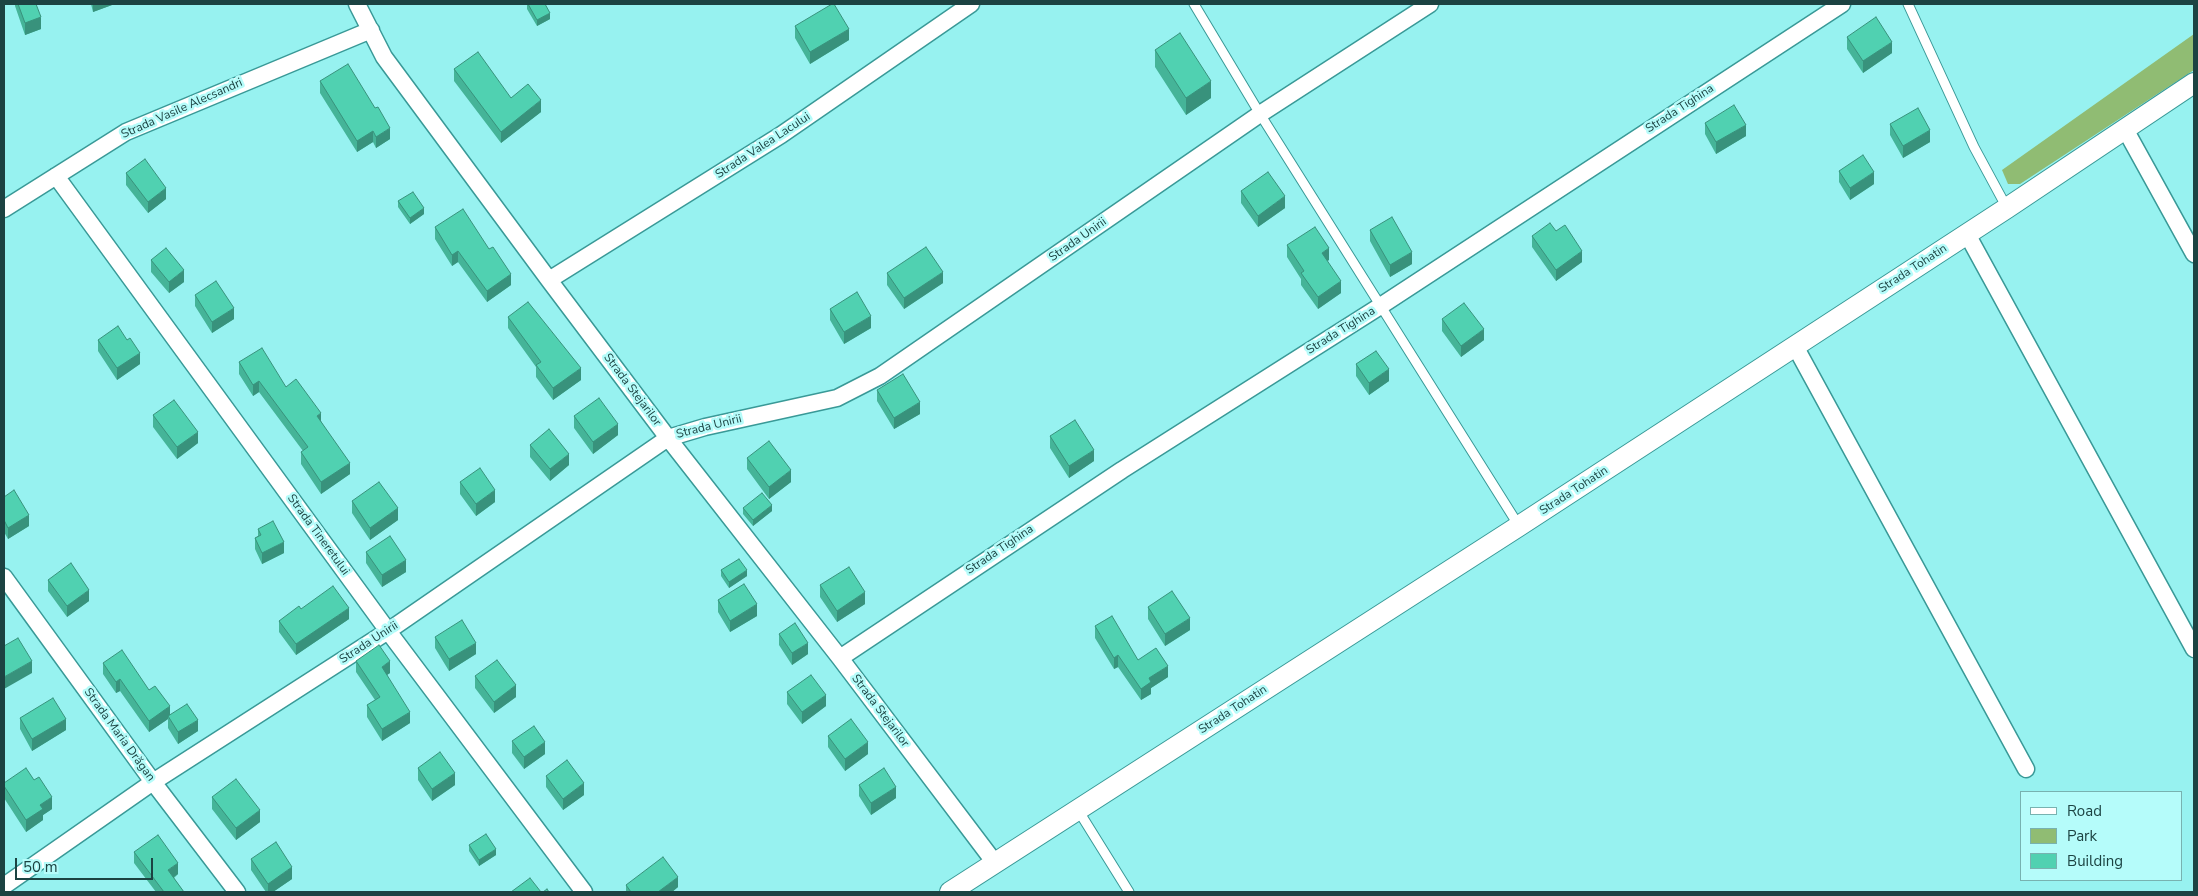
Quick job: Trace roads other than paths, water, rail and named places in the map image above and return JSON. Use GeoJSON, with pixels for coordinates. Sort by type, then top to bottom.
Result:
{"type":"FeatureCollection","features":[{"type":"Feature","properties":{"kind":"street","name":"Strada Stejarilor"},"geometry":{"type":"LineString","coordinates":[[357,4],[384,57],[549,280],[995,863]]}},
{"type":"Feature","properties":{"kind":"street","name":"Strada Valea Lacului"},"geometry":{"type":"LineString","coordinates":[[549,280],[781,136],[972,4]]}},
{"type":"Feature","properties":{"kind":"street","name":"Strada Unirii"},"geometry":{"type":"LineString","coordinates":[[4,886],[153,782],[388,631],[668,438],[705,427],[837,398],[880,376],[1260,114],[1430,4]]}},
{"type":"Feature","properties":{"kind":"street","name":"Strada Tighina"},"geometry":{"type":"LineString","coordinates":[[840,658],[1114,475],[1382,305],[1842,4]]}},
{"type":"Feature","properties":{"kind":"street","name":"Strada Vasile Alecsandri"},"geometry":{"type":"LineString","coordinates":[[4,209],[126,132],[371,30]]}},
{"type":"Feature","properties":{"kind":"street","name":"Strada Tohatin"},"geometry":{"type":"LineString","coordinates":[[950,892],[1796,346],[2194,83]]}},
{"type":"Feature","properties":{"kind":"street"},"geometry":{"type":"LineString","coordinates":[[2125,129],[2194,254]]}},
{"type":"Feature","properties":{"kind":"street","name":"Strada Tineretului"},"geometry":{"type":"LineString","coordinates":[[56,176],[388,631],[584,892]]}},
{"type":"Feature","properties":{"kind":"street"},"geometry":{"type":"LineString","coordinates":[[1967,234],[2194,649]]}},
{"type":"Feature","properties":{"kind":"street"},"geometry":{"type":"LineString","coordinates":[[1796,346],[2026,769]]}},
{"type":"Feature","properties":{"kind":"street","name":"Strada Maria Drăgan"},"geometry":{"type":"LineString","coordinates":[[4,577],[153,782],[237,892]]}},
{"type":"Feature","properties":{"kind":"lane"},"geometry":{"type":"LineString","coordinates":[[1194,4],[1260,114],[1382,305],[1519,526]]}},
{"type":"Feature","properties":{"kind":"lane"},"geometry":{"type":"LineString","coordinates":[[1908,4],[1974,147],[2007,208]]}},
{"type":"Feature","properties":{"kind":"lane"},"geometry":{"type":"LineString","coordinates":[[1078,810],[1129,892]]}}]}
